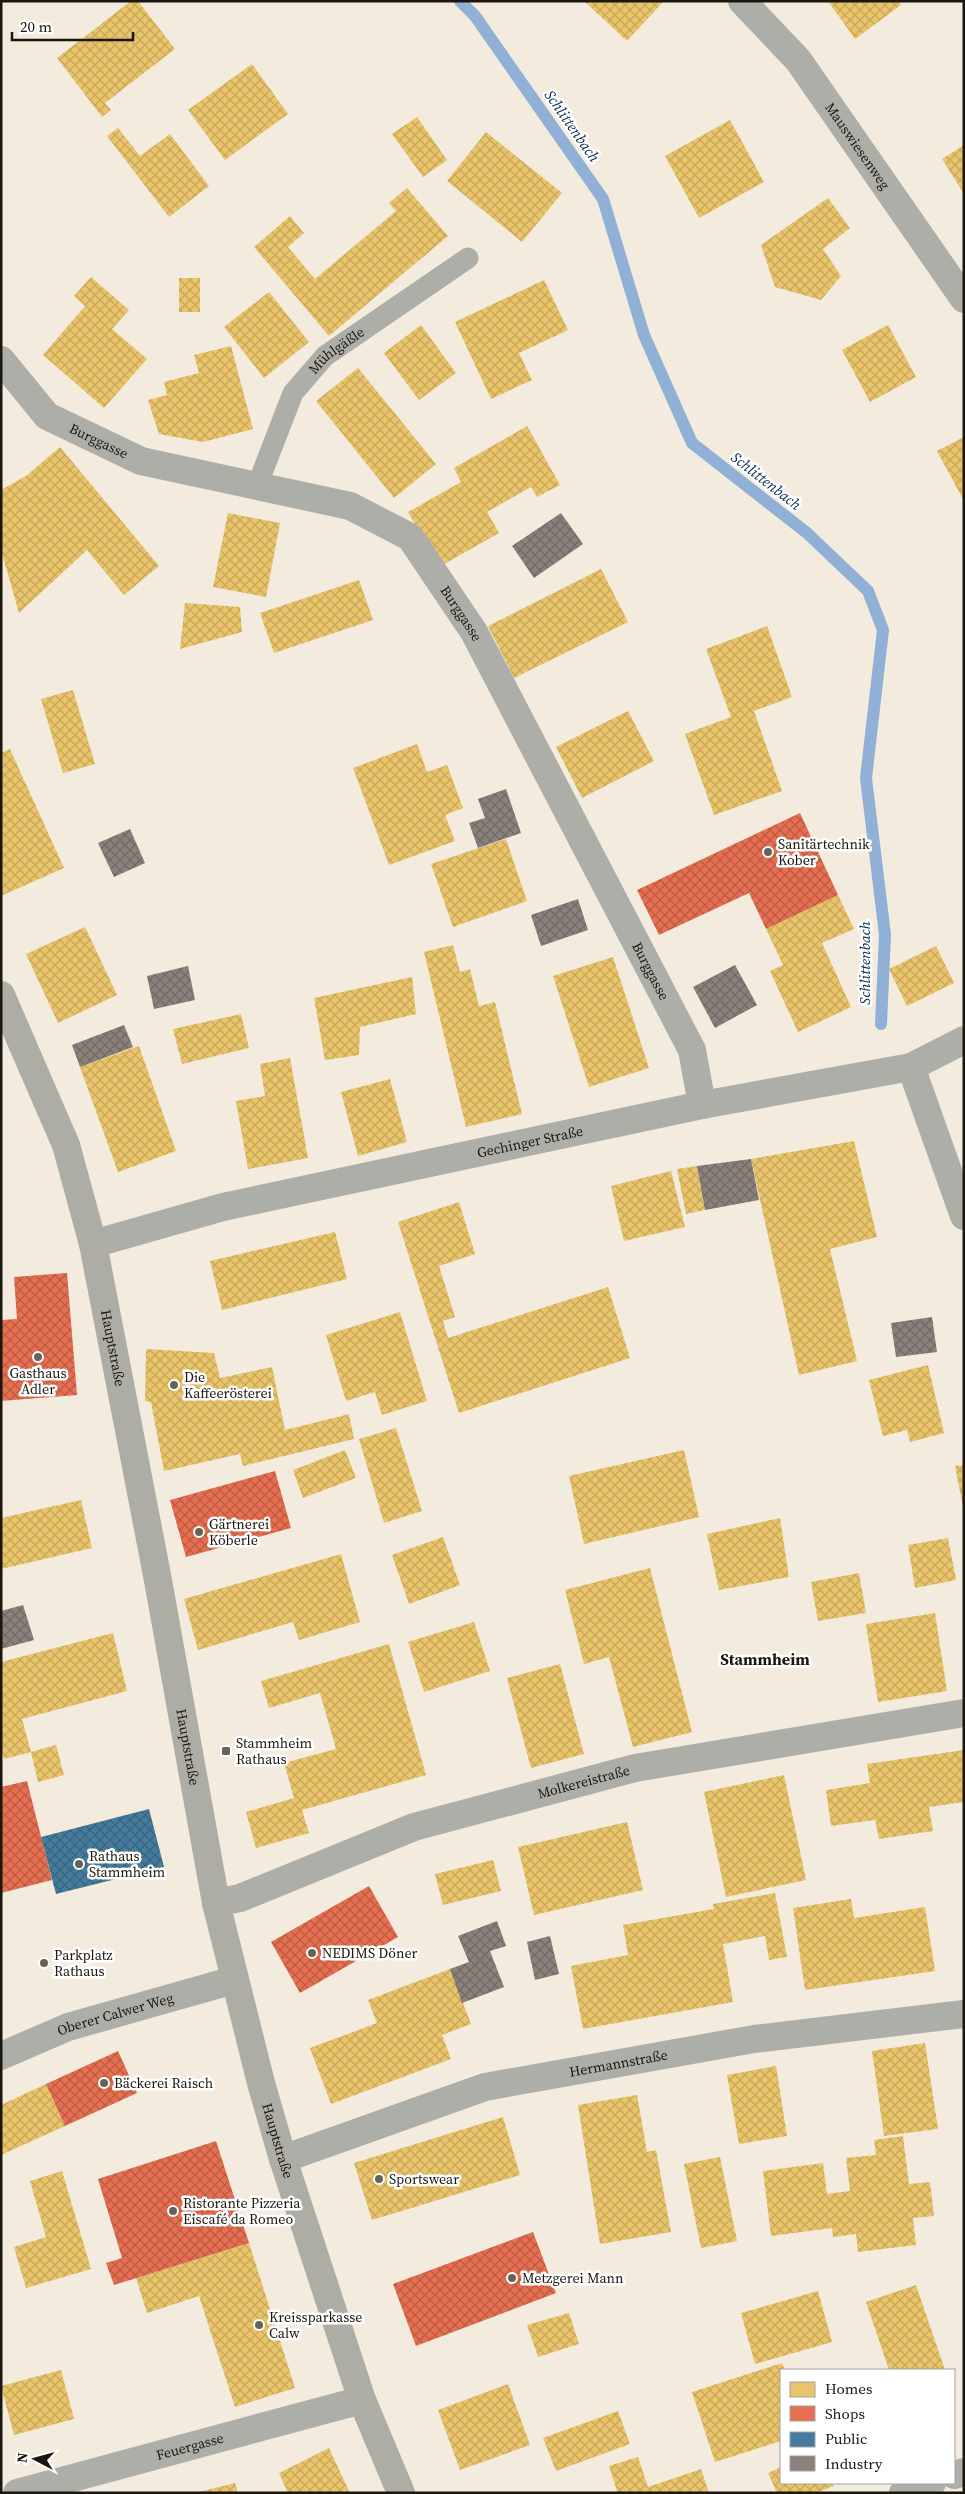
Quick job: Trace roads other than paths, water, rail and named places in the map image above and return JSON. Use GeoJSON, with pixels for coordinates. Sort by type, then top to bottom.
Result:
{"type":"FeatureCollection","features":[{"type":"Feature","properties":{"kind":"street","name":"Mauswiesenweg"},"geometry":{"type":"LineString","coordinates":[[742,1],[798,60],[964,299]]}},
{"type":"Feature","properties":{"kind":"street","name":"Burggasse"},"geometry":{"type":"LineString","coordinates":[[1,360],[47,416],[141,461],[350,506],[410,537],[474,632],[692,1050],[702,1105]]}},
{"type":"Feature","properties":{"kind":"street","name":"Hauptstraße"},"geometry":{"type":"LineString","coordinates":[[1,995],[66,1145],[93,1244],[157,1575],[216,1903],[234,1980],[283,2159],[362,2400],[401,2493]]}},
{"type":"Feature","properties":{"kind":"street","name":"Gechinger Straße"},"geometry":{"type":"LineString","coordinates":[[93,1244],[223,1207],[702,1105],[910,1067],[964,1040]]}},
{"type":"Feature","properties":{"kind":"street"},"geometry":{"type":"LineString","coordinates":[[910,1067],[964,1216]]}},
{"type":"Feature","properties":{"kind":"street","name":"Molkereistraße"},"geometry":{"type":"LineString","coordinates":[[216,1903],[240,1898],[414,1827],[635,1768],[964,1713]]}},
{"type":"Feature","properties":{"kind":"street","name":"Oberer Calwer Weg"},"geometry":{"type":"LineString","coordinates":[[1,2056],[68,2027],[234,1980]]}},
{"type":"Feature","properties":{"kind":"street","name":"Hermannstraße"},"geometry":{"type":"LineString","coordinates":[[283,2159],[485,2087],[754,2039],[964,2014]]}},
{"type":"Feature","properties":{"kind":"street","name":"Feuergasse"},"geometry":{"type":"LineString","coordinates":[[17,2493],[362,2400]]}},
{"type":"Feature","properties":{"kind":"street"},"geometry":{"type":"LineString","coordinates":[[903,2493],[929,2484]]}},
{"type":"Feature","properties":{"kind":"lane","name":"Mühlgäßle"},"geometry":{"type":"LineString","coordinates":[[257,486],[293,393],[325,356],[468,258]]}},
{"type":"Feature","properties":{"kind":"waterway","name":"Schlittenbach"},"geometry":{"type":"LineString","coordinates":[[460,1],[475,16],[603,199],[644,335],[692,443],[807,533],[868,591],[883,630],[866,778],[885,935],[881,1024]]}},
{"type":"Feature","properties":{"kind":"place","name":"Sanitärtechnik Kober"},"geometry":{"type":"Point","coordinates":[768,852]}},
{"type":"Feature","properties":{"kind":"place","name":"Gasthaus Adler"},"geometry":{"type":"Point","coordinates":[38,1357]}},
{"type":"Feature","properties":{"kind":"place","name":"Die Kaffeerösterei"},"geometry":{"type":"Point","coordinates":[174,1385]}},
{"type":"Feature","properties":{"kind":"place","name":"Gärtnerei Köberle"},"geometry":{"type":"Point","coordinates":[199,1532]}},
{"type":"Feature","properties":{"kind":"place","name":"Stammheim Rathaus"},"geometry":{"type":"Point","coordinates":[226,1751]}},
{"type":"Feature","properties":{"kind":"place","name":"Rathaus Stammheim"},"geometry":{"type":"Point","coordinates":[79,1864]}},
{"type":"Feature","properties":{"kind":"place","name":"NEDIMS Döner"},"geometry":{"type":"Point","coordinates":[312,1953]}},
{"type":"Feature","properties":{"kind":"place","name":"Parkplatz Rathaus"},"geometry":{"type":"Point","coordinates":[44,1963]}},
{"type":"Feature","properties":{"kind":"place","name":"Bäckerei Raisch"},"geometry":{"type":"Point","coordinates":[104,2083]}},
{"type":"Feature","properties":{"kind":"place","name":"Sportswear"},"geometry":{"type":"Point","coordinates":[379,2179]}},
{"type":"Feature","properties":{"kind":"place","name":"Ristorante Pizzeria Eiscafé da Romeo"},"geometry":{"type":"Point","coordinates":[173,2211]}},
{"type":"Feature","properties":{"kind":"place","name":"Metzgerei Mann"},"geometry":{"type":"Point","coordinates":[512,2278]}},
{"type":"Feature","properties":{"kind":"place","name":"Kreissparkasse Calw"},"geometry":{"type":"Point","coordinates":[259,2325]}},
{"type":"Feature","properties":{"kind":"district","name":"Stammheim"},"geometry":{"type":"Point","coordinates":[765,1659]}}]}
